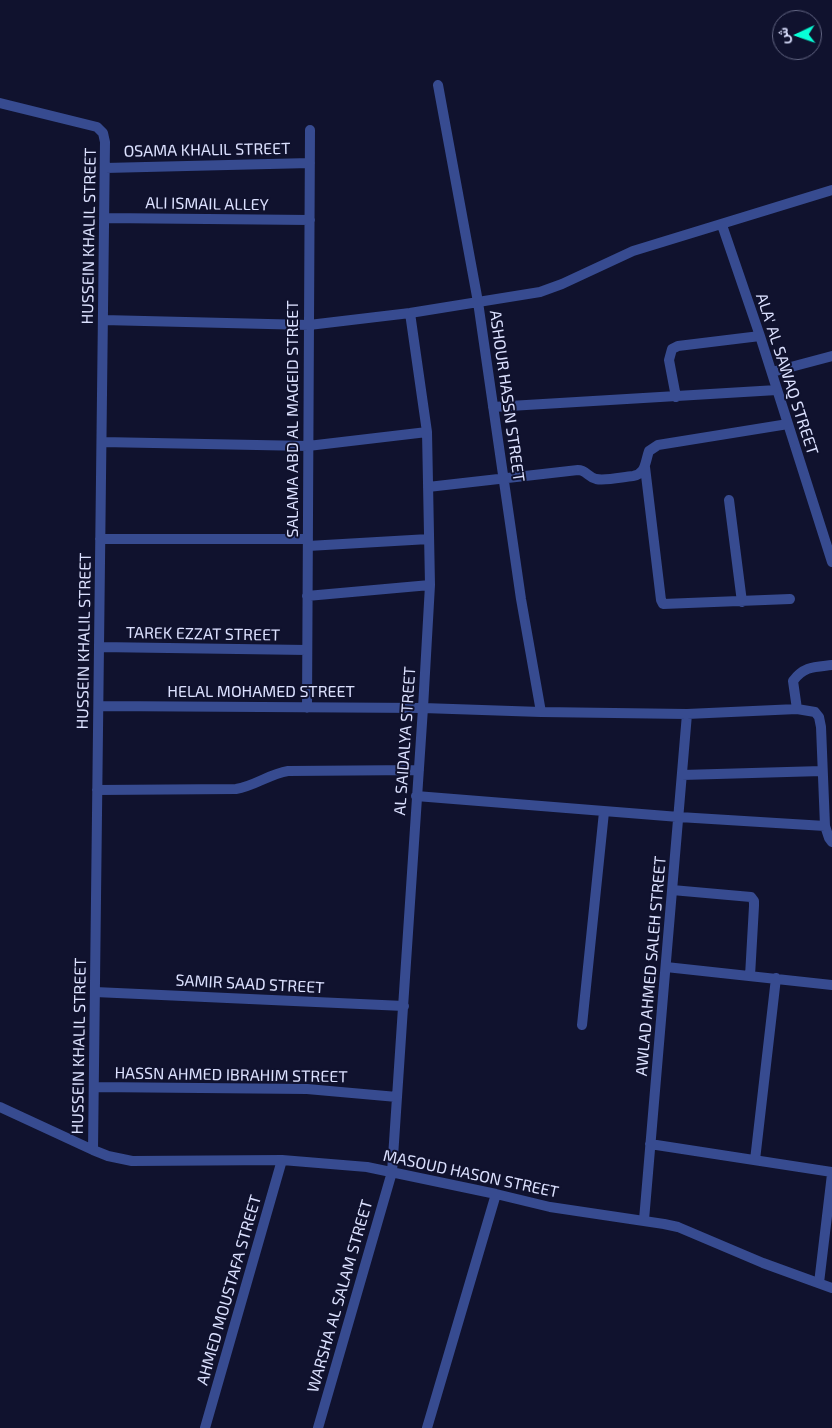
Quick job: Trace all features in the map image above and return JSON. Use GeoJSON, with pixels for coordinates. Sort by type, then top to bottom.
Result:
{"type":"FeatureCollection","features":[{"type":"Feature","properties":{"kind":"street","name":"ASHOUR HASSN STREET"},"geometry":{"type":"LineString","coordinates":[[438,85],[478,302],[521,599],[541,712]]}},
{"type":"Feature","properties":{"kind":"street","name":"HUSSEIN KHALIL STREET"},"geometry":{"type":"LineString","coordinates":[[0,103],[97,127],[103,133],[105,142],[93,1150]]}},
{"type":"Feature","properties":{"kind":"street","name":"SALAMA ABD AL MAGEID STREET"},"geometry":{"type":"LineString","coordinates":[[307,708],[310,130]]}},
{"type":"Feature","properties":{"kind":"street","name":"OSAMA KHALIL STREET"},"geometry":{"type":"LineString","coordinates":[[105,168],[310,163]]}},
{"type":"Feature","properties":{"kind":"street"},"geometry":{"type":"LineString","coordinates":[[103,320],[309,325],[410,313],[540,292],[562,284],[633,251],[832,190]]}},
{"type":"Feature","properties":{"kind":"street","name":"ALI ISMAIL ALLEY"},"geometry":{"type":"LineString","coordinates":[[104,218],[310,220]]}},
{"type":"Feature","properties":{"kind":"street","name":"ALA' AL SAWAQ STREET"},"geometry":{"type":"LineString","coordinates":[[722,225],[772,372],[832,562]]}},
{"type":"Feature","properties":{"kind":"street","name":"AL SAIDALYA STREET"},"geometry":{"type":"LineString","coordinates":[[392,1172],[430,584],[427,432],[410,313]]}},
{"type":"Feature","properties":{"kind":"street"},"geometry":{"type":"LineString","coordinates":[[676,397],[669,360],[672,349],[678,346],[760,336]]}},
{"type":"Feature","properties":{"kind":"street"},"geometry":{"type":"LineString","coordinates":[[772,372],[832,356]]}},
{"type":"Feature","properties":{"kind":"street"},"geometry":{"type":"LineString","coordinates":[[493,407],[777,390]]}},
{"type":"Feature","properties":{"kind":"street"},"geometry":{"type":"LineString","coordinates":[[788,424],[658,445],[649,451],[645,467],[663,604],[715,601],[742,602],[790,598]]}},
{"type":"Feature","properties":{"kind":"street"},"geometry":{"type":"LineString","coordinates":[[102,442],[308,446],[427,432]]}},
{"type":"Feature","properties":{"kind":"street"},"geometry":{"type":"LineString","coordinates":[[428,487],[582,470],[595,479],[607,478],[638,475],[645,467]]}},
{"type":"Feature","properties":{"kind":"street"},"geometry":{"type":"LineString","coordinates":[[729,500],[742,602]]}},
{"type":"Feature","properties":{"kind":"street"},"geometry":{"type":"LineString","coordinates":[[100,538],[308,543],[429,539]]}},
{"type":"Feature","properties":{"kind":"street"},"geometry":{"type":"LineString","coordinates":[[307,596],[430,584]]}},
{"type":"Feature","properties":{"kind":"street","name":"TAREK EZZAT STREET"},"geometry":{"type":"LineString","coordinates":[[99,647],[307,650]]}},
{"type":"Feature","properties":{"kind":"street"},"geometry":{"type":"LineString","coordinates":[[832,665],[806,669],[799,673],[793,681],[797,709],[815,712],[819,717],[826,826],[828,838],[832,842]]}},
{"type":"Feature","properties":{"kind":"street","name":"HELAL MOHAMED STREET"},"geometry":{"type":"LineString","coordinates":[[99,706],[423,708],[687,714],[797,709]]}},
{"type":"Feature","properties":{"kind":"street","name":"AWLAD AHMED SALEH STREET"},"geometry":{"type":"LineString","coordinates":[[644,1220],[687,714]]}},
{"type":"Feature","properties":{"kind":"street"},"geometry":{"type":"LineString","coordinates":[[97,790],[236,789],[252,785],[272,774],[288,771],[418,770]]}},
{"type":"Feature","properties":{"kind":"street"},"geometry":{"type":"LineString","coordinates":[[682,775],[822,772]]}},
{"type":"Feature","properties":{"kind":"street"},"geometry":{"type":"LineString","coordinates":[[416,796],[678,818],[826,826]]}},
{"type":"Feature","properties":{"kind":"street"},"geometry":{"type":"LineString","coordinates":[[582,1025],[604,812]]}},
{"type":"Feature","properties":{"kind":"street"},"geometry":{"type":"LineString","coordinates":[[672,890],[751,897],[754,901],[754,906],[750,976]]}},
{"type":"Feature","properties":{"kind":"street"},"geometry":{"type":"LineString","coordinates":[[666,967],[832,985]]}},
{"type":"Feature","properties":{"kind":"street"},"geometry":{"type":"LineString","coordinates":[[755,1160],[776,978]]}},
{"type":"Feature","properties":{"kind":"street","name":"SAMIR SAAD STREET"},"geometry":{"type":"LineString","coordinates":[[95,992],[404,1006]]}},
{"type":"Feature","properties":{"kind":"street","name":"HASSN AHMED IBRAHIM STREET"},"geometry":{"type":"LineString","coordinates":[[94,1087],[307,1089],[397,1097]]}},
{"type":"Feature","properties":{"kind":"street","name":"MASOUD HASON STREET"},"geometry":{"type":"LineString","coordinates":[[0,1107],[93,1150],[108,1156],[132,1161],[282,1160],[367,1167],[550,1207],[644,1220],[678,1227],[763,1263],[832,1288]]}},
{"type":"Feature","properties":{"kind":"street"},"geometry":{"type":"LineString","coordinates":[[650,1144],[832,1173],[819,1283]]}},
{"type":"Feature","properties":{"kind":"street","name":"AHMED MOUSTAFA STREET"},"geometry":{"type":"LineString","coordinates":[[205,1428],[282,1160]]}},
{"type":"Feature","properties":{"kind":"street","name":"WARSHA AL SALAM STREET"},"geometry":{"type":"LineString","coordinates":[[318,1428],[392,1172]]}},
{"type":"Feature","properties":{"kind":"street"},"geometry":{"type":"LineString","coordinates":[[427,1428],[496,1194]]}}]}
